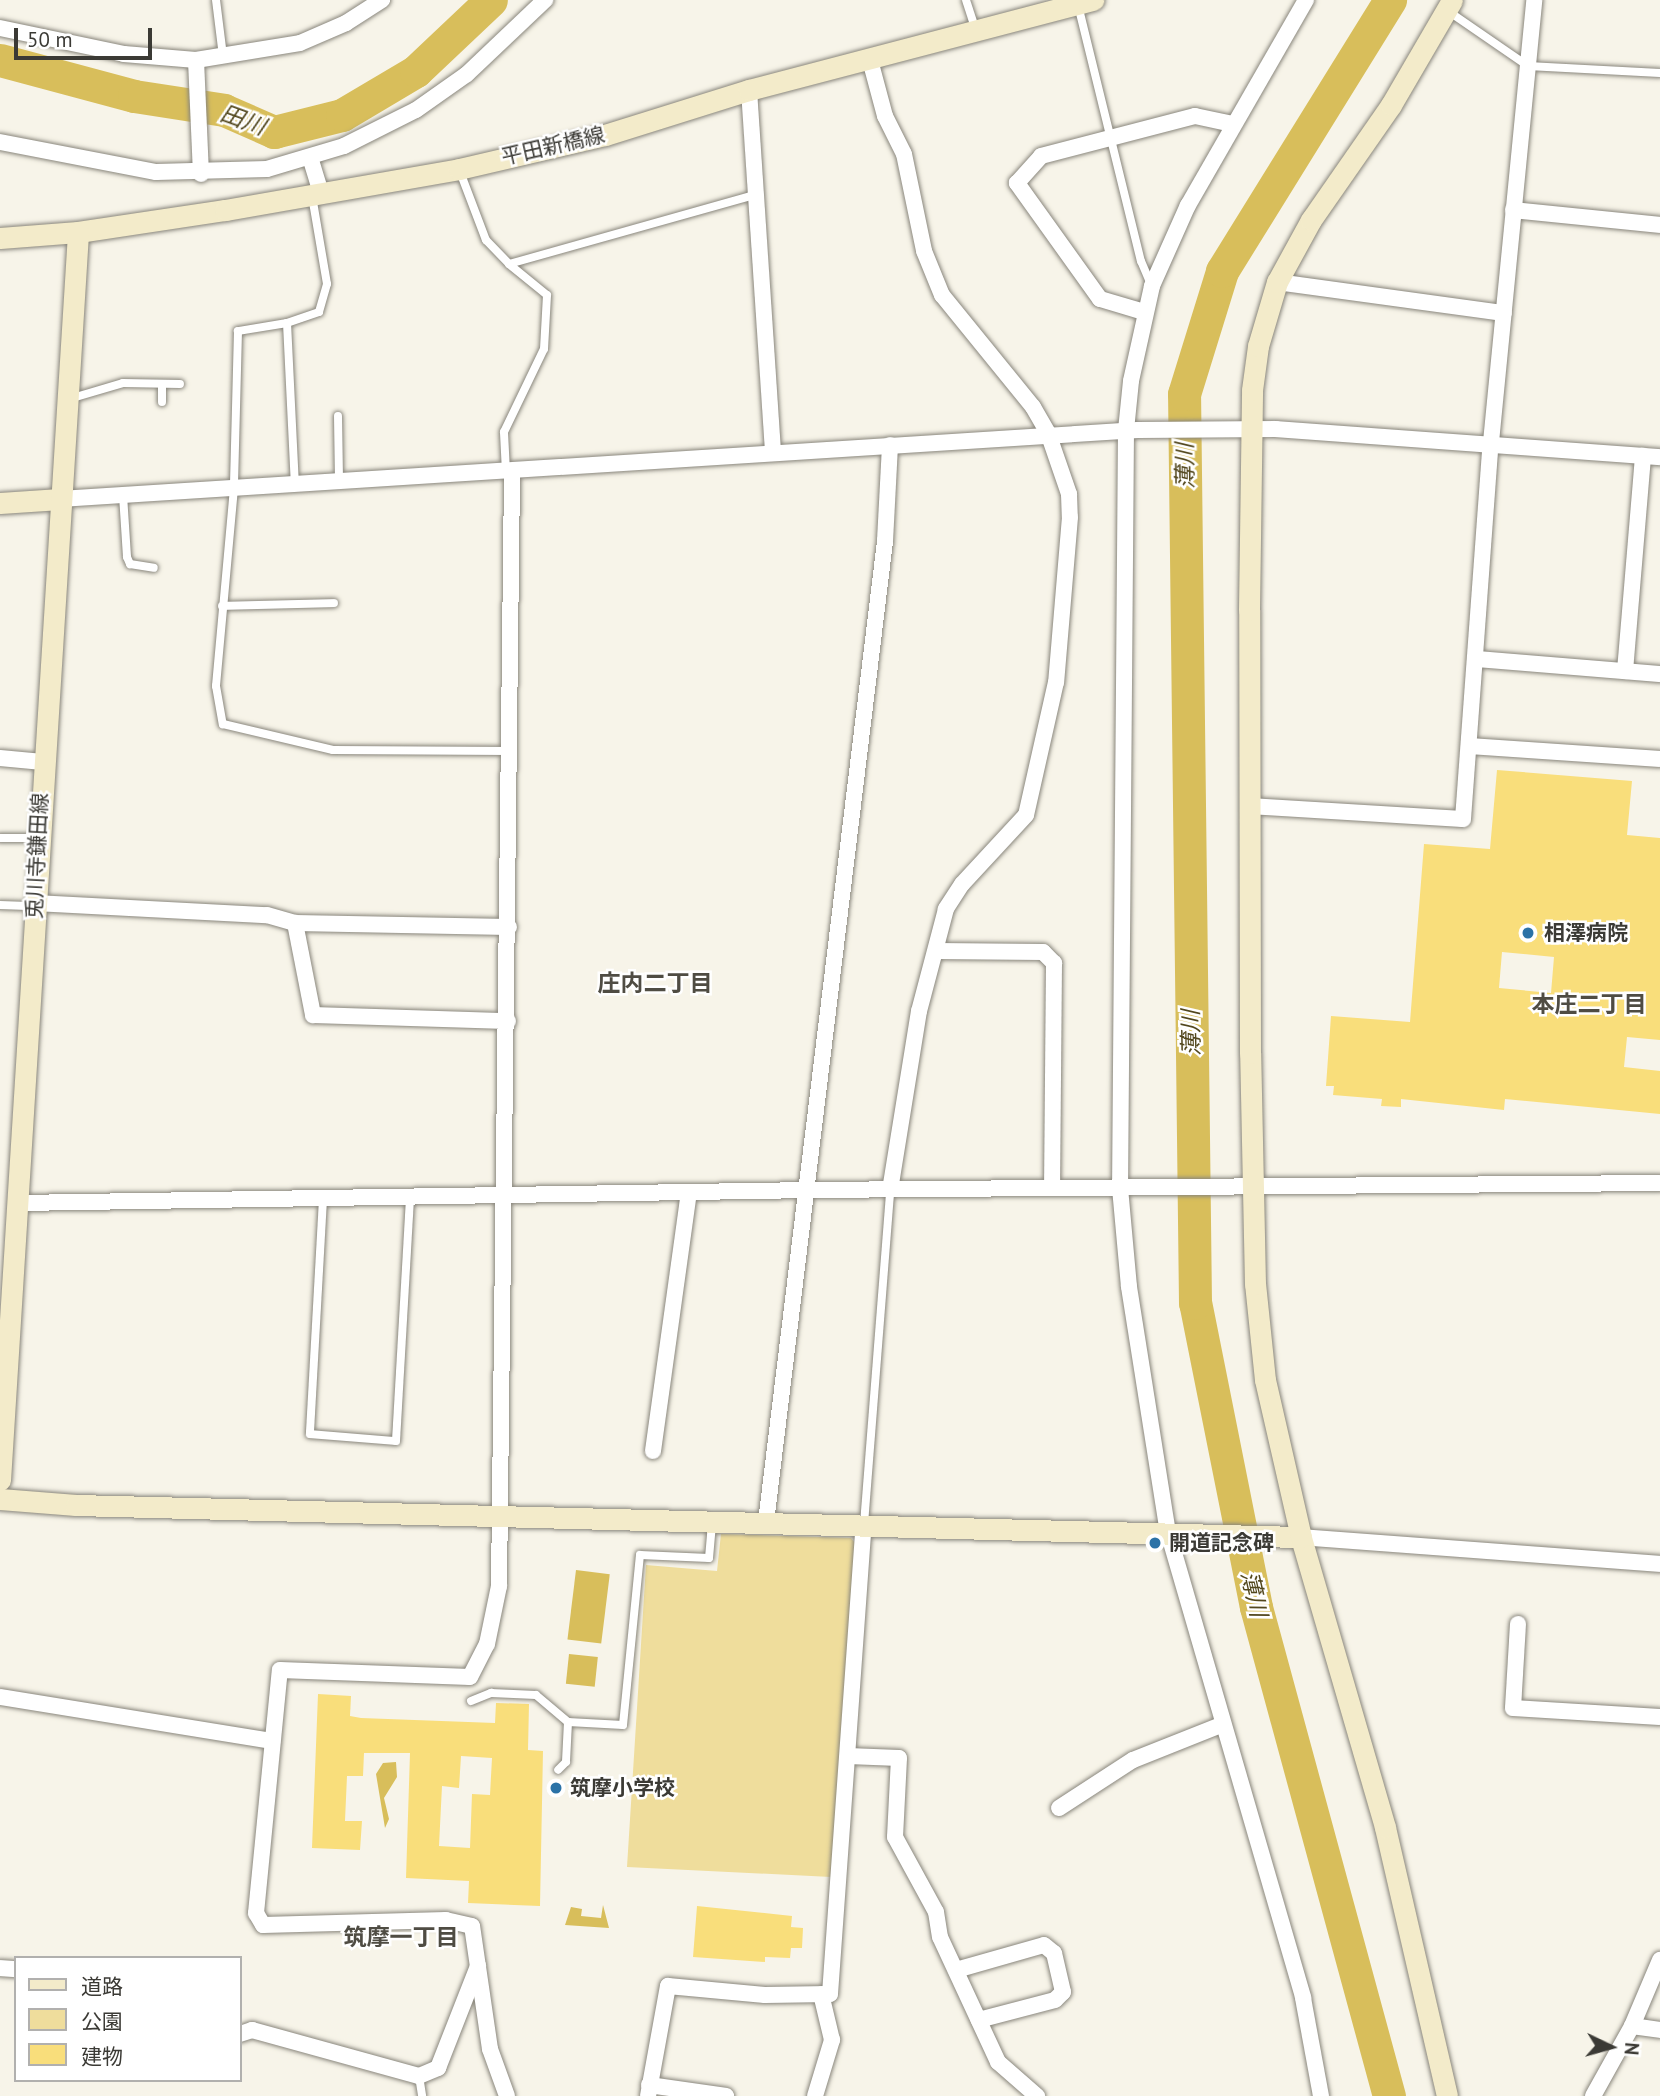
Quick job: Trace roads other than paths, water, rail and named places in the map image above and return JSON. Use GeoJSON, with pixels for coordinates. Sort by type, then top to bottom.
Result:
{"type":"FeatureCollection","features":[{"type":"Feature","properties":{"kind":"street"},"geometry":{"type":"LineString","coordinates":[[0,28],[124,54],[196,64],[300,43],[346,23],[382,0]]}},
{"type":"Feature","properties":{"kind":"street"},"geometry":{"type":"LineString","coordinates":[[0,142],[108,165],[201,171],[267,169],[344,146],[416,110],[467,74],[545,0]]}},
{"type":"Feature","properties":{"kind":"street"},"geometry":{"type":"LineString","coordinates":[[1306,0],[1188,205],[1152,286],[1144,312],[1132,430],[1126,1188],[1129,1287],[1173,1532],[1221,1725],[1303,1998],[1321,2096]]}},
{"type":"Feature","properties":{"kind":"street"},"geometry":{"type":"LineString","coordinates":[[1249,806],[1463,819],[1491,443],[1534,0]]}},
{"type":"Feature","properties":{"kind":"street","name":"平田新橋線"},"geometry":{"type":"LineString","coordinates":[[0,238],[78,232],[459,169],[605,135],[749,90],[1086,2]]}},
{"type":"Feature","properties":{"kind":"street"},"geometry":{"type":"LineString","coordinates":[[1447,2096],[1385,1827],[1294,1537],[1265,1380],[1247,1187],[1249,806],[1241,428],[1258,346],[1277,282],[1311,220],[1391,105],[1450,5]]}},
{"type":"Feature","properties":{"kind":"street"},"geometry":{"type":"LineString","coordinates":[[870,60],[886,116],[904,154],[924,251],[942,295],[1010,376],[1048,433],[1069,494],[1070,517],[1053,694],[1026,815],[962,884],[946,909],[919,1011],[890,1190]]}},
{"type":"Feature","properties":{"kind":"street"},"geometry":{"type":"LineString","coordinates":[[196,64],[201,171]]}},
{"type":"Feature","properties":{"kind":"street"},"geometry":{"type":"LineString","coordinates":[[749,90],[758,194],[772,453]]}},
{"type":"Feature","properties":{"kind":"street"},"geometry":{"type":"LineString","coordinates":[[1144,312],[1100,299],[1017,183],[1041,156],[1195,116],[1233,124]]}},
{"type":"Feature","properties":{"kind":"street"},"geometry":{"type":"LineString","coordinates":[[310,157],[316,192]]}},
{"type":"Feature","properties":{"kind":"street"},"geometry":{"type":"LineString","coordinates":[[1513,210],[1660,225]]}},
{"type":"Feature","properties":{"kind":"street","name":"兎川寺鎌田線"},"geometry":{"type":"LineString","coordinates":[[0,1480],[7,1285],[19,1203],[38,838],[78,232]]}},
{"type":"Feature","properties":{"kind":"street"},"geometry":{"type":"LineString","coordinates":[[1277,282],[1504,313]]}},
{"type":"Feature","properties":{"kind":"street"},"geometry":{"type":"LineString","coordinates":[[0,503],[1048,433],[1132,430],[1241,428],[1491,443],[1660,457]]}},
{"type":"Feature","properties":{"kind":"street"},"geometry":{"type":"LineString","coordinates":[[766,1522],[809,1190],[885,541],[890,445]]}},
{"type":"Feature","properties":{"kind":"street"},"geometry":{"type":"LineString","coordinates":[[1625,671],[1643,456]]}},
{"type":"Feature","properties":{"kind":"street"},"geometry":{"type":"LineString","coordinates":[[507,2096],[490,2049],[472,1926],[446,1920],[263,1925],[256,1913],[280,1670],[470,1677],[487,1644],[499,1586],[509,928],[509,471]]}},
{"type":"Feature","properties":{"kind":"street"},"geometry":{"type":"LineString","coordinates":[[1476,659],[1660,674]]}},
{"type":"Feature","properties":{"kind":"street"},"geometry":{"type":"LineString","coordinates":[[1470,746],[1660,760]]}},
{"type":"Feature","properties":{"kind":"street"},"geometry":{"type":"LineString","coordinates":[[0,758],[43,762]]}},
{"type":"Feature","properties":{"kind":"street"},"geometry":{"type":"LineString","coordinates":[[35,905],[267,915],[295,923],[509,928]]}},
{"type":"Feature","properties":{"kind":"street"},"geometry":{"type":"LineString","coordinates":[[295,923],[313,1015],[508,1021]]}},
{"type":"Feature","properties":{"kind":"street"},"geometry":{"type":"LineString","coordinates":[[936,951],[1042,952],[1054,963],[1052,1188]]}},
{"type":"Feature","properties":{"kind":"street"},"geometry":{"type":"LineString","coordinates":[[19,1203],[504,1198],[809,1190],[1660,1183]]}},
{"type":"Feature","properties":{"kind":"street"},"geometry":{"type":"LineString","coordinates":[[653,1451],[689,1193]]}},
{"type":"Feature","properties":{"kind":"street"},"geometry":{"type":"LineString","coordinates":[[0,1499],[76,1505],[501,1517],[1173,1532],[1294,1537],[1660,1564]]}},
{"type":"Feature","properties":{"kind":"street"},"geometry":{"type":"LineString","coordinates":[[726,2096],[648,2090],[668,1986],[765,1995],[830,1994],[834,1980],[864,1524]]}},
{"type":"Feature","properties":{"kind":"street"},"geometry":{"type":"LineString","coordinates":[[1518,1624],[1513,1708],[1660,1717]]}},
{"type":"Feature","properties":{"kind":"street"},"geometry":{"type":"LineString","coordinates":[[0,1697],[272,1741]]}},
{"type":"Feature","properties":{"kind":"street"},"geometry":{"type":"LineString","coordinates":[[1059,1808],[1133,1760],[1221,1725]]}},
{"type":"Feature","properties":{"kind":"street"},"geometry":{"type":"LineString","coordinates":[[848,1756],[899,1758],[895,1838],[936,1912],[940,1937],[998,2062],[1037,2096]]}},
{"type":"Feature","properties":{"kind":"street"},"geometry":{"type":"LineString","coordinates":[[956,1970],[1044,1945],[1054,1953],[1063,1992],[1055,2000],[979,2020]]}},
{"type":"Feature","properties":{"kind":"street"},"geometry":{"type":"LineString","coordinates":[[1593,2096],[1657,1976],[1660,1960]]}},
{"type":"Feature","properties":{"kind":"street"},"geometry":{"type":"LineString","coordinates":[[242,2033],[252,2030],[419,2076],[438,2068],[479,1963]]}},
{"type":"Feature","properties":{"kind":"street"},"geometry":{"type":"LineString","coordinates":[[815,2096],[832,2040],[821,1994]]}},
{"type":"Feature","properties":{"kind":"street"},"geometry":{"type":"LineString","coordinates":[[1632,2026],[1660,2030]]}},
{"type":"Feature","properties":{"kind":"lane"},"geometry":{"type":"LineString","coordinates":[[216,0],[223,58]]}},
{"type":"Feature","properties":{"kind":"lane"},"geometry":{"type":"LineString","coordinates":[[966,0],[976,30]]}},
{"type":"Feature","properties":{"kind":"lane"},"geometry":{"type":"LineString","coordinates":[[1086,2],[1141,261],[1152,286]]}},
{"type":"Feature","properties":{"kind":"lane"},"geometry":{"type":"LineString","coordinates":[[1450,5],[1528,66],[1660,73]]}},
{"type":"Feature","properties":{"kind":"lane"},"geometry":{"type":"LineString","coordinates":[[459,169],[486,240],[509,264],[547,295],[544,349],[504,432],[509,471]]}},
{"type":"Feature","properties":{"kind":"lane"},"geometry":{"type":"LineString","coordinates":[[316,192],[327,284],[319,312],[287,323],[238,331],[234,488],[216,686],[223,724],[332,750],[510,751]]}},
{"type":"Feature","properties":{"kind":"lane"},"geometry":{"type":"LineString","coordinates":[[509,264],[758,194]]}},
{"type":"Feature","properties":{"kind":"lane"},"geometry":{"type":"LineString","coordinates":[[287,323],[295,485]]}},
{"type":"Feature","properties":{"kind":"lane"},"geometry":{"type":"LineString","coordinates":[[67,400],[123,383],[180,384]]}},
{"type":"Feature","properties":{"kind":"lane"},"geometry":{"type":"LineString","coordinates":[[162,384],[162,402]]}},
{"type":"Feature","properties":{"kind":"lane"},"geometry":{"type":"LineString","coordinates":[[338,416],[339,482]]}},
{"type":"Feature","properties":{"kind":"lane"},"geometry":{"type":"LineString","coordinates":[[123,495],[127,557],[138,567],[154,568]]}},
{"type":"Feature","properties":{"kind":"lane"},"geometry":{"type":"LineString","coordinates":[[222,606],[334,603]]}},
{"type":"Feature","properties":{"kind":"lane"},"geometry":{"type":"LineString","coordinates":[[0,838],[38,838]]}},
{"type":"Feature","properties":{"kind":"lane"},"geometry":{"type":"LineString","coordinates":[[0,905],[35,905]]}},
{"type":"Feature","properties":{"kind":"lane"},"geometry":{"type":"LineString","coordinates":[[864,1524],[890,1190]]}},
{"type":"Feature","properties":{"kind":"lane"},"geometry":{"type":"LineString","coordinates":[[323,1199],[310,1434],[396,1441],[410,1198]]}},
{"type":"Feature","properties":{"kind":"lane"},"geometry":{"type":"LineString","coordinates":[[471,1701],[491,1693],[536,1695],[568,1722],[623,1725],[640,1555],[709,1558],[712,1521]]}},
{"type":"Feature","properties":{"kind":"lane"},"geometry":{"type":"LineString","coordinates":[[558,1770],[566,1762],[568,1722]]}},
{"type":"Feature","properties":{"kind":"lane"},"geometry":{"type":"LineString","coordinates":[[419,2076],[422,2096]]}},
{"type":"Feature","properties":{"kind":"waterway","name":"田川"},"geometry":{"type":"LineString","coordinates":[[0,60],[134,96],[224,110],[274,132],[342,115],[416,71],[491,0]]}},
{"type":"Feature","properties":{"kind":"waterway","name":"薄川"},"geometry":{"type":"LineString","coordinates":[[1389,2096],[1256,1607],[1195,1303],[1184,394],[1222,271],[1390,0]]}},
{"type":"Feature","properties":{"kind":"place","name":"相澤病院"},"geometry":{"type":"Point","coordinates":[1528,933]}},
{"type":"Feature","properties":{"kind":"place","name":"開道記念碑"},"geometry":{"type":"Point","coordinates":[1155,1543]}},
{"type":"Feature","properties":{"kind":"place","name":"筑摩小学校"},"geometry":{"type":"Point","coordinates":[556,1788]}},
{"type":"Feature","properties":{"kind":"district","name":"庄内二丁目"},"geometry":{"type":"Point","coordinates":[655,983]}},
{"type":"Feature","properties":{"kind":"district","name":"本庄二丁目"},"geometry":{"type":"Point","coordinates":[1589,1004]}},
{"type":"Feature","properties":{"kind":"district","name":"筑摩一丁目"},"geometry":{"type":"Point","coordinates":[401,1937]}}]}
